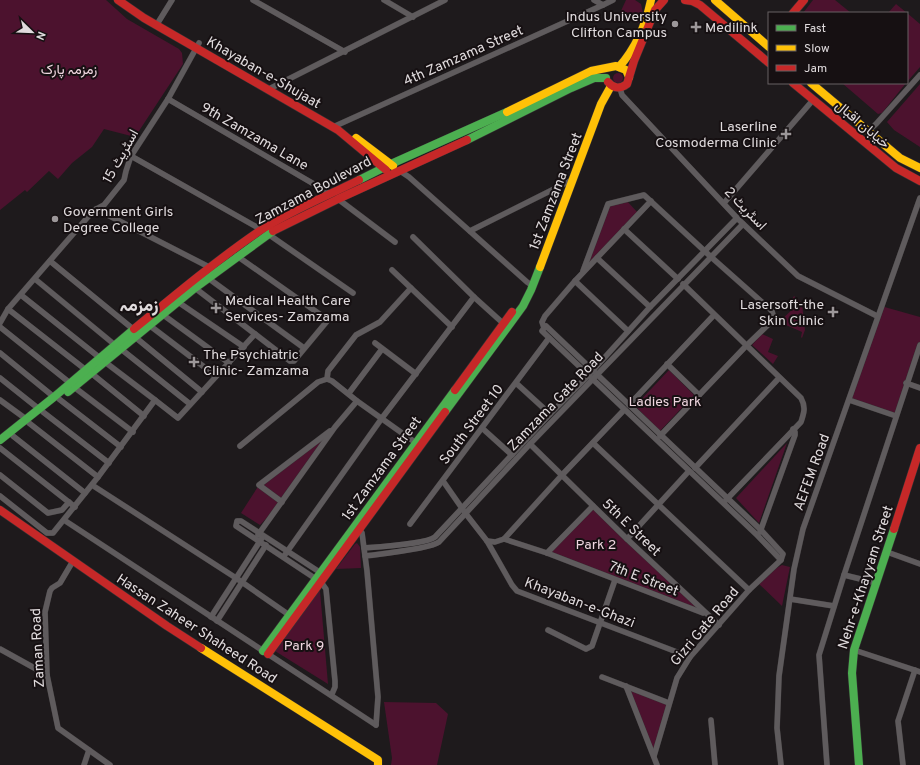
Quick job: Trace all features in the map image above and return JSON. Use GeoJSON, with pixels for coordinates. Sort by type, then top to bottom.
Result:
{"type":"FeatureCollection","features":[{"type":"Feature","properties":{"kind":"main road"},"geometry":{"type":"LineString","coordinates":[[651,0],[648,15],[629,56],[609,72],[608,82],[617,88],[627,84],[634,61],[655,10],[664,0]]}},
{"type":"Feature","properties":{"kind":"main road"},"geometry":{"type":"LineString","coordinates":[[685,0],[692,1],[700,5],[768,62]]}},
{"type":"Feature","properties":{"kind":"main road"},"geometry":{"type":"LineString","coordinates":[[697,0],[708,11]]}},
{"type":"Feature","properties":{"kind":"main road"},"geometry":{"type":"LineString","coordinates":[[715,0],[768,44]]}},
{"type":"Feature","properties":{"kind":"main road"},"geometry":{"type":"LineString","coordinates":[[794,12],[804,0]]}},
{"type":"Feature","properties":{"kind":"main road","name":"Khayaban-e-Shujaat"},"geometry":{"type":"LineString","coordinates":[[122,1],[160,21],[198,46]]}},
{"type":"Feature","properties":{"kind":"main road","name":"Khayaban-e-Shujaat"},"geometry":{"type":"LineString","coordinates":[[122,1],[336,126],[387,166],[400,171]]}},
{"type":"Feature","properties":{"kind":"main road"},"geometry":{"type":"LineString","coordinates":[[617,67],[626,70],[629,77]]}},
{"type":"Feature","properties":{"kind":"main road","name":"Zamzama Boulevard"},"geometry":{"type":"LineString","coordinates":[[0,447],[28,421],[118,347],[178,292],[285,217],[387,166],[477,126],[591,71],[617,67]]}},
{"type":"Feature","properties":{"kind":"main road","name":"Zamzama Boulevard"},"geometry":{"type":"LineString","coordinates":[[134,333],[149,325],[237,256],[265,232],[473,137],[571,88],[594,78],[608,82]]}},
{"type":"Feature","properties":{"kind":"main road","name":"1st Zamzama Street"},"geometry":{"type":"LineString","coordinates":[[265,653],[487,351],[517,305],[523,306],[533,286],[608,82]]}},
{"type":"Feature","properties":{"kind":"main road","name":"خیابان اقبال"},"geometry":{"type":"LineString","coordinates":[[794,84],[896,168],[920,181]]}},
{"type":"Feature","properties":{"kind":"main road","name":"خیابان اقبال"},"geometry":{"type":"LineString","coordinates":[[812,84],[900,158],[920,168]]}},
{"type":"Feature","properties":{"kind":"main road","name":"Khayaban-e-Shujaat"},"geometry":{"type":"LineString","coordinates":[[387,166],[392,175]]}},
{"type":"Feature","properties":{"kind":"main road","name":"1st Zamzama Street"},"geometry":{"type":"LineString","coordinates":[[402,467],[416,443],[440,415]]}},
{"type":"Feature","properties":{"kind":"main road","name":"Zamzama Boulevard"},"geometry":{"type":"LineString","coordinates":[[0,440],[28,421]]}},
{"type":"Feature","properties":{"kind":"main road","name":"Nehr-e-Khayyam Street"},"geometry":{"type":"LineString","coordinates":[[858,765],[852,673],[854,650],[920,451]]}},
{"type":"Feature","properties":{"kind":"main road","name":"Hassan Zaheer Shaheed Road"},"geometry":{"type":"LineString","coordinates":[[0,510],[166,626],[378,760],[378,765]]}},
{"type":"Feature","properties":{"kind":"street"},"geometry":{"type":"LineString","coordinates":[[160,21],[172,0]]}},
{"type":"Feature","properties":{"kind":"street"},"geometry":{"type":"LineString","coordinates":[[253,0],[345,52]]}},
{"type":"Feature","properties":{"kind":"street"},"geometry":{"type":"LineString","coordinates":[[384,0],[413,17]]}},
{"type":"Feature","properties":{"kind":"street"},"geometry":{"type":"LineString","coordinates":[[271,88],[345,52],[445,0]]}},
{"type":"Feature","properties":{"kind":"street"},"geometry":{"type":"LineString","coordinates":[[594,0],[603,5]]}},
{"type":"Feature","properties":{"kind":"street","name":"4th Zamzama Street"},"geometry":{"type":"LineString","coordinates":[[336,126],[613,0]]}},
{"type":"Feature","properties":{"kind":"street","name":"اسٹریٹ 15"},"geometry":{"type":"LineString","coordinates":[[0,323],[8,309],[93,211],[104,205],[124,180],[131,156],[168,99],[198,46]]}},
{"type":"Feature","properties":{"kind":"street"},"geometry":{"type":"LineString","coordinates":[[868,131],[920,75]]}},
{"type":"Feature","properties":{"kind":"street","name":"اسٹریٹ 2"},"geometry":{"type":"LineString","coordinates":[[620,88],[622,95],[737,218],[798,276],[877,316]]}},
{"type":"Feature","properties":{"kind":"street","name":"9th Zamzama Lane"},"geometry":{"type":"LineString","coordinates":[[168,99],[331,194]]}},
{"type":"Feature","properties":{"kind":"street"},"geometry":{"type":"LineString","coordinates":[[724,203],[814,100]]}},
{"type":"Feature","properties":{"kind":"street"},"geometry":{"type":"LineString","coordinates":[[131,156],[265,232],[353,293]]}},
{"type":"Feature","properties":{"kind":"street"},"geometry":{"type":"LineString","coordinates":[[400,171],[409,177],[533,286]]}},
{"type":"Feature","properties":{"kind":"street"},"geometry":{"type":"LineString","coordinates":[[470,231],[572,180]]}},
{"type":"Feature","properties":{"kind":"street"},"geometry":{"type":"LineString","coordinates":[[582,274],[608,204],[644,194],[774,314],[774,319],[746,346],[660,436]]}},
{"type":"Feature","properties":{"kind":"street","name":"AEFEM Road"},"geometry":{"type":"LineString","coordinates":[[781,765],[777,728],[780,676],[794,569],[803,529],[877,316],[920,198]]}},
{"type":"Feature","properties":{"kind":"street"},"geometry":{"type":"LineString","coordinates":[[338,199],[395,242]]}},
{"type":"Feature","properties":{"kind":"street"},"geometry":{"type":"LineString","coordinates":[[651,201],[575,281],[545,316],[542,322],[544,328],[542,331],[629,405],[642,422],[689,471],[725,501],[759,533],[795,435],[793,429]]}},
{"type":"Feature","properties":{"kind":"street"},"geometry":{"type":"LineString","coordinates":[[96,209],[211,268]]}},
{"type":"Feature","properties":{"kind":"street","name":"Zamzama Gate Road"},"geometry":{"type":"LineString","coordinates":[[592,375],[628,330],[737,218]]}},
{"type":"Feature","properties":{"kind":"street","name":"Zamzama Gate Road"},"geometry":{"type":"LineString","coordinates":[[365,556],[437,544],[530,444],[562,406],[592,375],[644,326],[710,256],[743,224]]}},
{"type":"Feature","properties":{"kind":"street"},"geometry":{"type":"LineString","coordinates":[[624,229],[678,279]]}},
{"type":"Feature","properties":{"kind":"street"},"geometry":{"type":"LineString","coordinates":[[413,237],[505,325]]}},
{"type":"Feature","properties":{"kind":"street"},"geometry":{"type":"LineString","coordinates":[[195,288],[292,362],[294,361],[328,320],[237,256]]}},
{"type":"Feature","properties":{"kind":"street"},"geometry":{"type":"LineString","coordinates":[[597,258],[650,307]]}},
{"type":"Feature","properties":{"kind":"street"},"geometry":{"type":"LineString","coordinates":[[50,261],[202,392]]}},
{"type":"Feature","properties":{"kind":"street"},"geometry":{"type":"LineString","coordinates":[[690,266],[696,271]]}},
{"type":"Feature","properties":{"kind":"street"},"geometry":{"type":"LineString","coordinates":[[392,270],[452,326]]}},
{"type":"Feature","properties":{"kind":"street"},"geometry":{"type":"LineString","coordinates":[[208,278],[304,348]]}},
{"type":"Feature","properties":{"kind":"street"},"geometry":{"type":"LineString","coordinates":[[35,279],[190,404]]}},
{"type":"Feature","properties":{"kind":"street"},"geometry":{"type":"LineString","coordinates":[[575,281],[628,330]]}},
{"type":"Feature","properties":{"kind":"street"},"geometry":{"type":"LineString","coordinates":[[683,284],[801,398],[804,404],[801,422],[725,501]]}},
{"type":"Feature","properties":{"kind":"street"},"geometry":{"type":"LineString","coordinates":[[327,379],[328,371],[356,335],[380,322],[411,288]]}},
{"type":"Feature","properties":{"kind":"street"},"geometry":{"type":"LineString","coordinates":[[21,295],[102,360],[178,418],[255,334]]}},
{"type":"Feature","properties":{"kind":"street"},"geometry":{"type":"LineString","coordinates":[[284,556],[382,418],[474,297]]}},
{"type":"Feature","properties":{"kind":"street"},"geometry":{"type":"LineString","coordinates":[[178,302],[244,347]]}},
{"type":"Feature","properties":{"kind":"street"},"geometry":{"type":"LineString","coordinates":[[8,309],[144,416]]}},
{"type":"Feature","properties":{"kind":"street"},"geometry":{"type":"LineString","coordinates":[[162,314],[229,363]]}},
{"type":"Feature","properties":{"kind":"street"},"geometry":{"type":"LineString","coordinates":[[629,405],[714,315]]}},
{"type":"Feature","properties":{"kind":"street"},"geometry":{"type":"LineString","coordinates":[[639,319],[644,326]]}},
{"type":"Feature","properties":{"kind":"street"},"geometry":{"type":"LineString","coordinates":[[149,325],[216,376]]}},
{"type":"Feature","properties":{"kind":"street"},"geometry":{"type":"LineString","coordinates":[[544,328],[546,326],[624,410],[660,436],[695,468],[725,501]]}},
{"type":"Feature","properties":{"kind":"street"},"geometry":{"type":"LineString","coordinates":[[0,327],[133,432]]}},
{"type":"Feature","properties":{"kind":"street","name":"South Street 10"},"geometry":{"type":"LineString","coordinates":[[410,524],[549,338]]}},
{"type":"Feature","properties":{"kind":"street"},"geometry":{"type":"LineString","coordinates":[[375,343],[416,374]]}},
{"type":"Feature","properties":{"kind":"street"},"geometry":{"type":"LineString","coordinates":[[827,765],[819,655],[906,383],[920,345]]}},
{"type":"Feature","properties":{"kind":"street"},"geometry":{"type":"LineString","coordinates":[[349,393],[382,349]]}},
{"type":"Feature","properties":{"kind":"street"},"geometry":{"type":"LineString","coordinates":[[0,353],[121,447]]}},
{"type":"Feature","properties":{"kind":"street"},"geometry":{"type":"LineString","coordinates":[[668,364],[699,396]]}},
{"type":"Feature","properties":{"kind":"street"},"geometry":{"type":"LineString","coordinates":[[0,378],[109,463]]}},
{"type":"Feature","properties":{"kind":"street"},"geometry":{"type":"LineString","coordinates":[[695,468],[779,378]]}},
{"type":"Feature","properties":{"kind":"street"},"geometry":{"type":"LineString","coordinates":[[240,446],[318,382],[327,379],[349,393],[416,443]]}},
{"type":"Feature","properties":{"kind":"street"},"geometry":{"type":"LineString","coordinates":[[516,383],[550,414]]}},
{"type":"Feature","properties":{"kind":"street"},"geometry":{"type":"LineString","coordinates":[[906,383],[920,388]]}},
{"type":"Feature","properties":{"kind":"street"},"geometry":{"type":"LineString","coordinates":[[0,400],[98,477]]}},
{"type":"Feature","properties":{"kind":"street"},"geometry":{"type":"LineString","coordinates":[[0,496],[49,534],[53,533],[75,507],[156,400]]}},
{"type":"Feature","properties":{"kind":"street"},"geometry":{"type":"LineString","coordinates":[[849,400],[896,416]]}},
{"type":"Feature","properties":{"kind":"street"},"geometry":{"type":"LineString","coordinates":[[217,621],[241,582],[261,542],[262,534],[282,502],[335,428],[358,401]]}},
{"type":"Feature","properties":{"kind":"street","name":"Zamzama Gate Road"},"geometry":{"type":"LineString","coordinates":[[364,548],[391,546],[432,539],[550,414],[562,406]]}},
{"type":"Feature","properties":{"kind":"street"},"geometry":{"type":"LineString","coordinates":[[488,541],[495,542],[504,539],[624,410]]}},
{"type":"Feature","properties":{"kind":"street"},"geometry":{"type":"LineString","coordinates":[[282,502],[259,485],[335,428]]}},
{"type":"Feature","properties":{"kind":"street"},"geometry":{"type":"LineString","coordinates":[[482,428],[512,455]]}},
{"type":"Feature","properties":{"kind":"street"},"geometry":{"type":"LineString","coordinates":[[13,436],[85,493]]}},
{"type":"Feature","properties":{"kind":"street"},"geometry":{"type":"LineString","coordinates":[[593,443],[750,590]]}},
{"type":"Feature","properties":{"kind":"street","name":"5th E Street"},"geometry":{"type":"LineString","coordinates":[[530,444],[627,539],[719,625]]}},
{"type":"Feature","properties":{"kind":"street"},"geometry":{"type":"LineString","coordinates":[[0,447],[75,507]]}},
{"type":"Feature","properties":{"kind":"street"},"geometry":{"type":"LineString","coordinates":[[627,539],[689,471]]}},
{"type":"Feature","properties":{"kind":"street"},"geometry":{"type":"LineString","coordinates":[[0,475],[48,513],[62,510],[69,502]]}},
{"type":"Feature","properties":{"kind":"street","name":"Khayaban-e-Ghazi"},"geometry":{"type":"LineString","coordinates":[[443,481],[466,514],[488,541],[512,585],[517,591],[524,595],[690,657]]}},
{"type":"Feature","properties":{"kind":"street"},"geometry":{"type":"LineString","coordinates":[[92,484],[236,578],[292,617]]}},
{"type":"Feature","properties":{"kind":"street"},"geometry":{"type":"LineString","coordinates":[[547,553],[594,506]]}},
{"type":"Feature","properties":{"kind":"street"},"geometry":{"type":"LineString","coordinates":[[64,520],[265,653],[332,694],[376,725],[378,697],[365,556],[362,533],[358,527]]}},
{"type":"Feature","properties":{"kind":"street"},"geometry":{"type":"LineString","coordinates":[[319,578],[236,526],[237,521],[241,521],[288,551],[319,578],[326,589],[335,681],[335,687],[332,694]]}},
{"type":"Feature","properties":{"kind":"street","name":"Gizri Gate Road"},"geometry":{"type":"LineString","coordinates":[[654,756],[677,678],[690,657],[750,590],[781,560],[759,533]]}},
{"type":"Feature","properties":{"kind":"street","name":"7th E Street"},"geometry":{"type":"LineString","coordinates":[[504,539],[547,553],[707,615]]}},
{"type":"Feature","properties":{"kind":"street"},"geometry":{"type":"LineString","coordinates":[[211,617],[261,542]]}},
{"type":"Feature","properties":{"kind":"street"},"geometry":{"type":"LineString","coordinates":[[887,552],[920,564]]}},
{"type":"Feature","properties":{"kind":"street","name":"Zaman Road"},"geometry":{"type":"LineString","coordinates":[[73,561],[60,582],[52,588],[48,595],[45,612],[47,675],[58,728],[110,765]]}},
{"type":"Feature","properties":{"kind":"street"},"geometry":{"type":"LineString","coordinates":[[844,575],[877,583]]}},
{"type":"Feature","properties":{"kind":"street"},"geometry":{"type":"LineString","coordinates":[[548,630],[588,649],[592,646],[616,580]]}},
{"type":"Feature","properties":{"kind":"street"},"geometry":{"type":"LineString","coordinates":[[790,599],[834,606]]}},
{"type":"Feature","properties":{"kind":"street"},"geometry":{"type":"LineString","coordinates":[[0,649],[47,675]]}},
{"type":"Feature","properties":{"kind":"street"},"geometry":{"type":"LineString","coordinates":[[854,650],[917,671],[898,721],[903,765]]}},
{"type":"Feature","properties":{"kind":"street"},"geometry":{"type":"LineString","coordinates":[[602,677],[669,703]]}},
{"type":"Feature","properties":{"kind":"street"},"geometry":{"type":"LineString","coordinates":[[626,686],[657,765]]}},
{"type":"Feature","properties":{"kind":"street"},"geometry":{"type":"LineString","coordinates":[[711,720],[715,765]]}},
{"type":"Feature","properties":{"kind":"street"},"geometry":{"type":"LineString","coordinates":[[84,765],[89,750]]}},
{"type":"Feature","properties":{"kind":"green space","name":"زمزمہ پارک"},"geometry":{"type":"Polygon","coordinates":[[[0,0],[106,0],[127,19],[179,49],[182,53],[183,64],[135,137],[104,129],[92,147],[72,163],[58,179],[49,171],[27,192],[25,190],[0,210],[0,0]]]}},
{"type":"Feature","properties":{"kind":"green space"},"geometry":{"type":"Polygon","coordinates":[[[626,0],[635,0],[641,4],[643,13],[639,23],[620,13],[626,0]]]}},
{"type":"Feature","properties":{"kind":"green space"},"geometry":{"type":"Polygon","coordinates":[[[813,0],[835,0],[850,12],[804,12],[813,0]]]}},
{"type":"Feature","properties":{"kind":"green space"},"geometry":{"type":"Polygon","coordinates":[[[896,4],[906,12],[889,12],[896,4]]]}},
{"type":"Feature","properties":{"kind":"green space"},"geometry":{"type":"Polygon","coordinates":[[[908,14],[920,24],[920,67],[908,81],[908,14]]]}},
{"type":"Feature","properties":{"kind":"green space"},"geometry":{"type":"Polygon","coordinates":[[[618,73],[623,78],[618,83],[613,78],[618,73]]]}},
{"type":"Feature","properties":{"kind":"green space"},"geometry":{"type":"Polygon","coordinates":[[[843,84],[905,84],[882,113],[878,114],[843,84]]]}},
{"type":"Feature","properties":{"kind":"green space"},"geometry":{"type":"Polygon","coordinates":[[[920,84],[920,147],[894,130],[887,122],[920,84]]]}},
{"type":"Feature","properties":{"kind":"green space"},"geometry":{"type":"Polygon","coordinates":[[[625,199],[639,214],[582,274],[608,204],[625,199]]]}},
{"type":"Feature","properties":{"kind":"green space"},"geometry":{"type":"Polygon","coordinates":[[[794,296],[803,304],[805,330],[802,338],[802,332],[779,322],[796,306],[791,301],[794,296]]]}},
{"type":"Feature","properties":{"kind":"green space"},"geometry":{"type":"Polygon","coordinates":[[[881,306],[920,317],[920,345],[896,416],[849,400],[881,306]]]}},
{"type":"Feature","properties":{"kind":"green space"},"geometry":{"type":"Polygon","coordinates":[[[762,334],[773,339],[768,352],[778,356],[773,364],[752,345],[762,334]]]}},
{"type":"Feature","properties":{"kind":"green space","name":"Ladies Park"},"geometry":{"type":"Polygon","coordinates":[[[669,370],[694,395],[660,431],[635,406],[669,370]]]}},
{"type":"Feature","properties":{"kind":"green space"},"geometry":{"type":"Polygon","coordinates":[[[335,427],[282,502],[260,525],[241,513],[259,485],[335,427]]]}},
{"type":"Feature","properties":{"kind":"green space"},"geometry":{"type":"Polygon","coordinates":[[[787,443],[759,523],[736,498],[787,443]]]}},
{"type":"Feature","properties":{"kind":"green space","name":"Park 2"},"geometry":{"type":"Polygon","coordinates":[[[593,506],[707,615],[547,553],[593,506]]]}},
{"type":"Feature","properties":{"kind":"green space"},"geometry":{"type":"Polygon","coordinates":[[[357,543],[360,547],[361,568],[336,569],[355,544],[357,543]]]}},
{"type":"Feature","properties":{"kind":"green space"},"geometry":{"type":"Polygon","coordinates":[[[782,565],[790,567],[782,606],[759,584],[771,571],[782,565]]]}},
{"type":"Feature","properties":{"kind":"green space","name":"Park 9"},"geometry":{"type":"Polygon","coordinates":[[[320,591],[328,684],[275,651],[320,591]]]}},
{"type":"Feature","properties":{"kind":"green space"},"geometry":{"type":"Polygon","coordinates":[[[626,686],[669,703],[654,756],[626,686]]]}},
{"type":"Feature","properties":{"kind":"green space"},"geometry":{"type":"Polygon","coordinates":[[[384,702],[436,703],[448,714],[437,765],[391,765],[392,758],[384,702]]]}},
{"type":"Feature","properties":{"kind":"traffic: fast"},"geometry":{"type":"LineString","coordinates":[[467,140],[571,88],[594,78],[606,78]]}},
{"type":"Feature","properties":{"kind":"traffic: fast"},"geometry":{"type":"LineString","coordinates":[[359,180],[507,112]]}},
{"type":"Feature","properties":{"kind":"traffic: fast"},"geometry":{"type":"LineString","coordinates":[[68,392],[195,288],[273,231]]}},
{"type":"Feature","properties":{"kind":"traffic: fast"},"geometry":{"type":"LineString","coordinates":[[445,412],[523,306],[540,267]]}},
{"type":"Feature","properties":{"kind":"traffic: fast"},"geometry":{"type":"LineString","coordinates":[[0,440],[54,397],[134,329]]}},
{"type":"Feature","properties":{"kind":"traffic: fast"},"geometry":{"type":"LineString","coordinates":[[263,651],[455,390]]}},
{"type":"Feature","properties":{"kind":"traffic: fast"},"geometry":{"type":"LineString","coordinates":[[859,765],[852,673],[854,650],[894,529]]}},
{"type":"Feature","properties":{"kind":"traffic: slow"},"geometry":{"type":"LineString","coordinates":[[619,67],[625,60],[639,36],[651,0]]}},
{"type":"Feature","properties":{"kind":"traffic: slow"},"geometry":{"type":"LineString","coordinates":[[715,0],[768,46]]}},
{"type":"Feature","properties":{"kind":"traffic: slow"},"geometry":{"type":"LineString","coordinates":[[507,112],[591,71],[616,66],[626,70],[629,77]]}},
{"type":"Feature","properties":{"kind":"traffic: slow"},"geometry":{"type":"LineString","coordinates":[[812,84],[900,158],[920,168]]}},
{"type":"Feature","properties":{"kind":"traffic: slow"},"geometry":{"type":"LineString","coordinates":[[540,267],[601,104],[611,86]]}},
{"type":"Feature","properties":{"kind":"traffic: slow"},"geometry":{"type":"LineString","coordinates":[[356,138],[393,166]]}},
{"type":"Feature","properties":{"kind":"traffic: slow"},"geometry":{"type":"LineString","coordinates":[[201,648],[378,760],[378,765]]}},
{"type":"Feature","properties":{"kind":"traffic: jam"},"geometry":{"type":"LineString","coordinates":[[118,0],[144,18],[338,130],[386,170]]}},
{"type":"Feature","properties":{"kind":"traffic: jam"},"geometry":{"type":"LineString","coordinates":[[608,82],[617,88],[627,84],[634,61],[655,10],[664,0]]}},
{"type":"Feature","properties":{"kind":"traffic: jam"},"geometry":{"type":"LineString","coordinates":[[685,0],[692,1],[700,5],[768,62]]}},
{"type":"Feature","properties":{"kind":"traffic: jam"},"geometry":{"type":"LineString","coordinates":[[794,12],[804,0]]}},
{"type":"Feature","properties":{"kind":"traffic: jam"},"geometry":{"type":"LineString","coordinates":[[794,84],[896,168],[920,181]]}},
{"type":"Feature","properties":{"kind":"traffic: jam"},"geometry":{"type":"LineString","coordinates":[[273,231],[338,199],[467,140]]}},
{"type":"Feature","properties":{"kind":"traffic: jam"},"geometry":{"type":"LineString","coordinates":[[134,329],[212,266],[261,230],[297,210],[359,180]]}},
{"type":"Feature","properties":{"kind":"traffic: jam"},"geometry":{"type":"LineString","coordinates":[[455,390],[512,312]]}},
{"type":"Feature","properties":{"kind":"traffic: jam"},"geometry":{"type":"LineString","coordinates":[[268,654],[445,412]]}},
{"type":"Feature","properties":{"kind":"traffic: jam"},"geometry":{"type":"LineString","coordinates":[[894,529],[920,448]]}},
{"type":"Feature","properties":{"kind":"traffic: jam"},"geometry":{"type":"LineString","coordinates":[[0,510],[201,648]]}},
{"type":"Feature","properties":{"kind":"place","name":"Indus University Clifton Campus"},"geometry":{"type":"Point","coordinates":[675,24]}},
{"type":"Feature","properties":{"kind":"place","name":"Medilink"},"geometry":{"type":"Point","coordinates":[696,27]}},
{"type":"Feature","properties":{"kind":"place","name":"Laserline Cosmoderma Clinic"},"geometry":{"type":"Point","coordinates":[786,134]}},
{"type":"Feature","properties":{"kind":"place","name":"Government Girls Degree College"},"geometry":{"type":"Point","coordinates":[55,219]}},
{"type":"Feature","properties":{"kind":"place","name":"Medical Health Care Services- Zamzama"},"geometry":{"type":"Point","coordinates":[216,308]}},
{"type":"Feature","properties":{"kind":"place","name":"Lasersoft-the Skin Clinic"},"geometry":{"type":"Point","coordinates":[833,312]}},
{"type":"Feature","properties":{"kind":"place","name":"The Psychiatric Clinic- Zamzama"},"geometry":{"type":"Point","coordinates":[194,362]}},
{"type":"Feature","properties":{"kind":"district","name":"زمزمہ"},"geometry":{"type":"Point","coordinates":[139,305]}}]}
